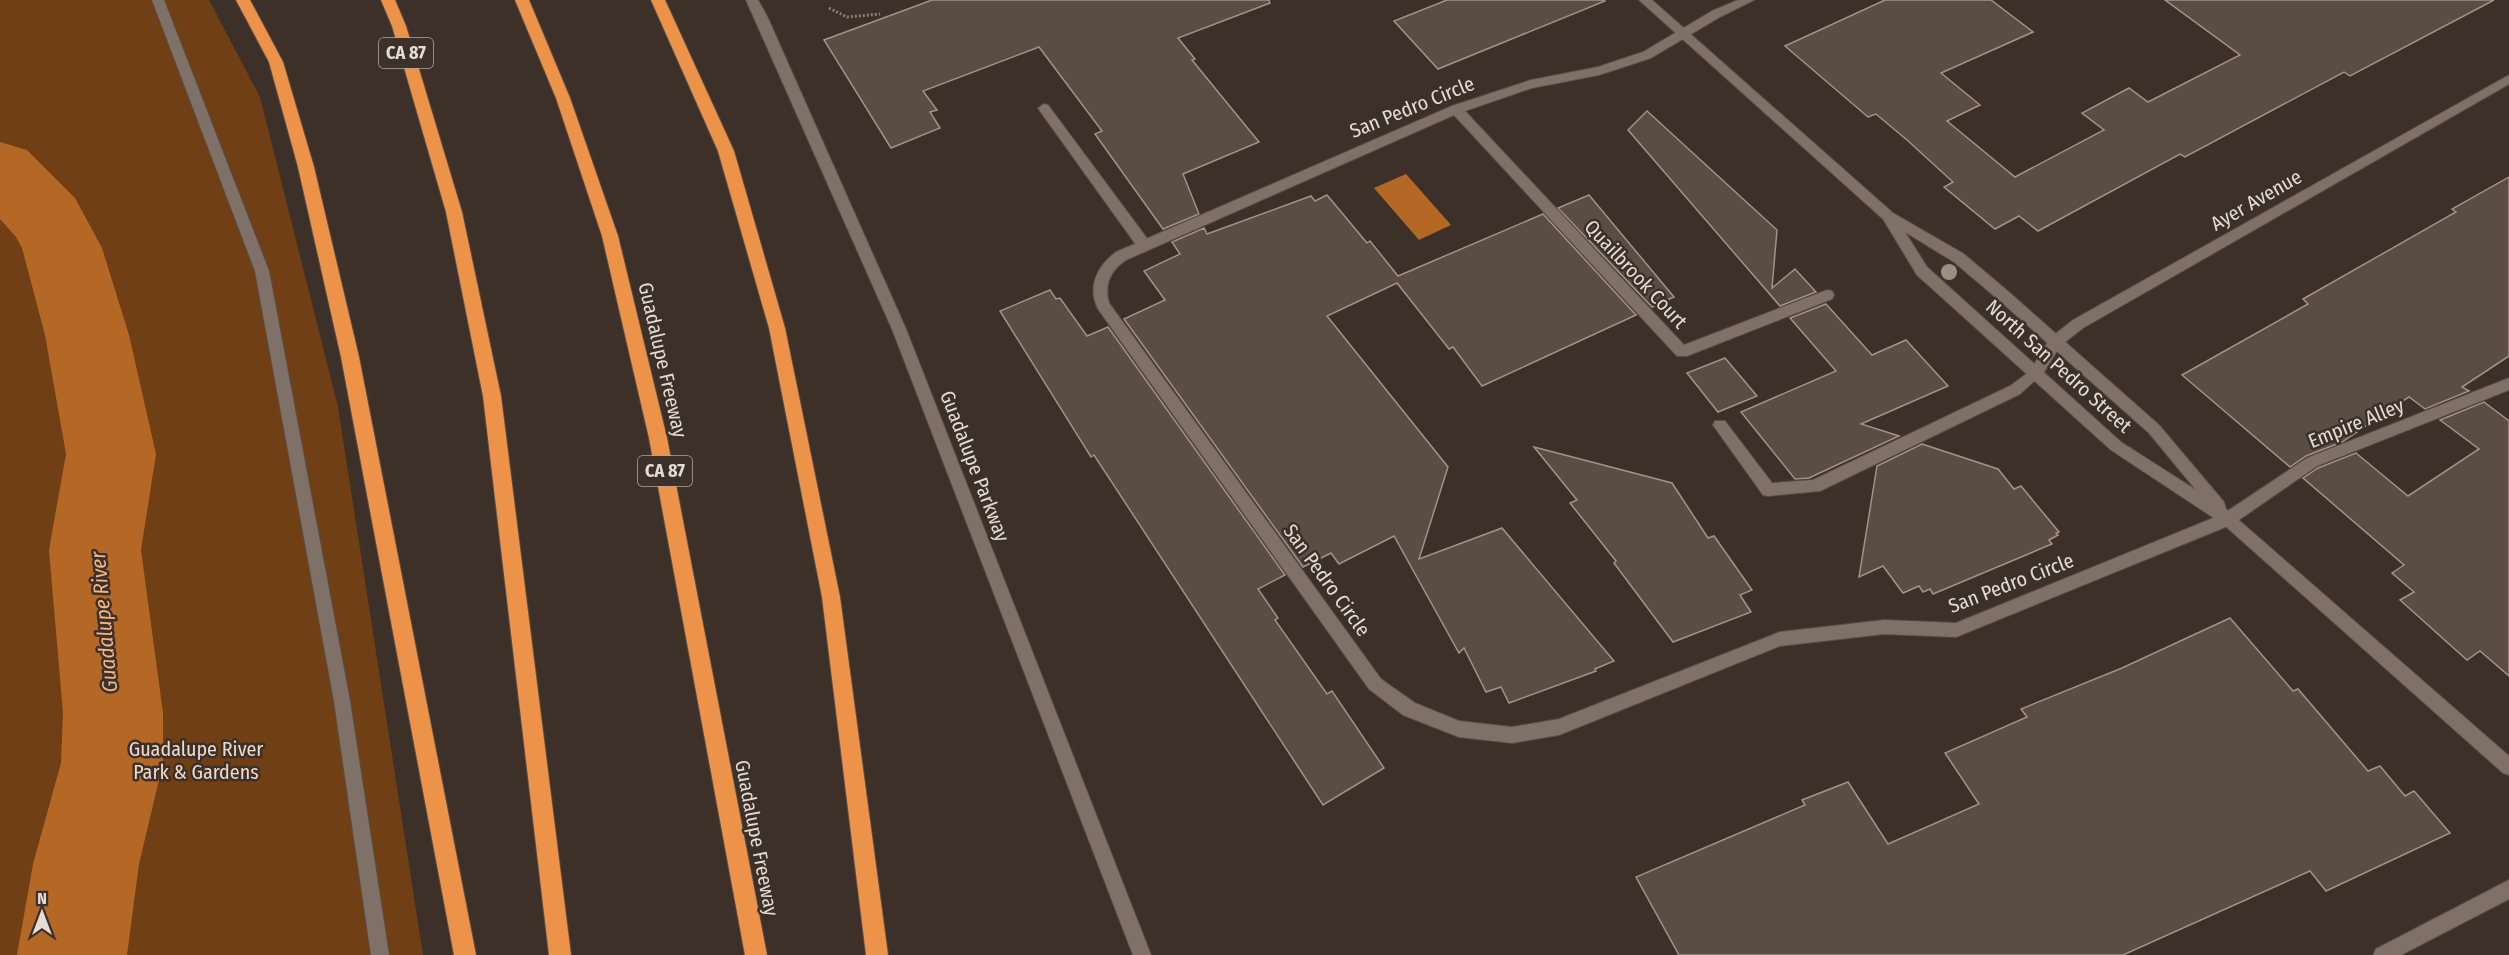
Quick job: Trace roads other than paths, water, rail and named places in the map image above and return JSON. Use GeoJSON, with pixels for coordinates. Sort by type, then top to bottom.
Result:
{"type":"FeatureCollection","features":[{"type":"Feature","properties":{"kind":"highway"},"geometry":{"type":"LineString","coordinates":[[243,0],[276,62],[306,167],[350,357],[465,955]]}},
{"type":"Feature","properties":{"kind":"highway","name":"CA 87"},"geometry":{"type":"LineString","coordinates":[[388,0],[399,27],[454,212],[492,396],[560,955]]}},
{"type":"Feature","properties":{"kind":"highway","name":"Guadalupe Freeway"},"geometry":{"type":"LineString","coordinates":[[522,0],[563,98],[610,236],[658,438],[756,955]]}},
{"type":"Feature","properties":{"kind":"highway"},"geometry":{"type":"LineString","coordinates":[[658,0],[726,151],[777,328],[831,597],[877,955]]}},
{"type":"Feature","properties":{"kind":"street"},"geometry":{"type":"LineString","coordinates":[[158,0],[262,271],[342,701],[380,955]]}},
{"type":"Feature","properties":{"kind":"street","name":"Guadalupe Parkway"},"geometry":{"type":"LineString","coordinates":[[752,0],[899,328],[1142,955]]}},
{"type":"Feature","properties":{"kind":"street","name":"North San Pedro Street"},"geometry":{"type":"LineString","coordinates":[[1645,0],[1888,216],[1959,258],[2154,429],[2228,519]]}},
{"type":"Feature","properties":{"kind":"street","name":"San Pedro Circle"},"geometry":{"type":"LineString","coordinates":[[1748,0],[1682,33],[1647,56],[1599,71],[1532,84],[1456,109],[1144,245],[1121,256],[1105,269],[1100,278],[1099,288],[1103,305],[1375,684],[1409,709],[1459,729],[1512,735],[1558,727],[1780,639],[1884,627],[1956,630],[2228,519]]}},
{"type":"Feature","properties":{"kind":"street","name":"Ayer Avenue"},"geometry":{"type":"LineString","coordinates":[[2036,373],[2055,342],[2085,320],[2509,79]]}},
{"type":"Feature","properties":{"kind":"street"},"geometry":{"type":"LineString","coordinates":[[1044,108],[1144,245]]}},
{"type":"Feature","properties":{"kind":"street","name":"Quailbrook Court"},"geometry":{"type":"LineString","coordinates":[[1456,109],[1682,352],[1827,295]]}},
{"type":"Feature","properties":{"kind":"street","name":"North San Pedro Street"},"geometry":{"type":"LineString","coordinates":[[1888,216],[1922,271],[2115,446],[2228,519],[2509,767]]}},
{"type":"Feature","properties":{"kind":"street"},"geometry":{"type":"LineString","coordinates":[[1720,425],[1768,490],[1815,486],[2015,390],[2036,373]]}},
{"type":"Feature","properties":{"kind":"street","name":"Empire Alley"},"geometry":{"type":"LineString","coordinates":[[2228,519],[2312,462],[2509,384]]}},
{"type":"Feature","properties":{"kind":"street"},"geometry":{"type":"LineString","coordinates":[[2382,955],[2509,889]]}},
{"type":"Feature","properties":{"kind":"waterway","name":"Guadalupe River"},"geometry":{"type":"LineString","coordinates":[[0,170],[47,219],[62,248],[87,335],[111,454],[95,550],[113,713],[112,763],[86,864],[72,955]]}},
{"type":"Feature","properties":{"kind":"park label","name":"Guadalupe River Park & Gardens"},"geometry":{"type":"Point","coordinates":[196,760]}}]}
